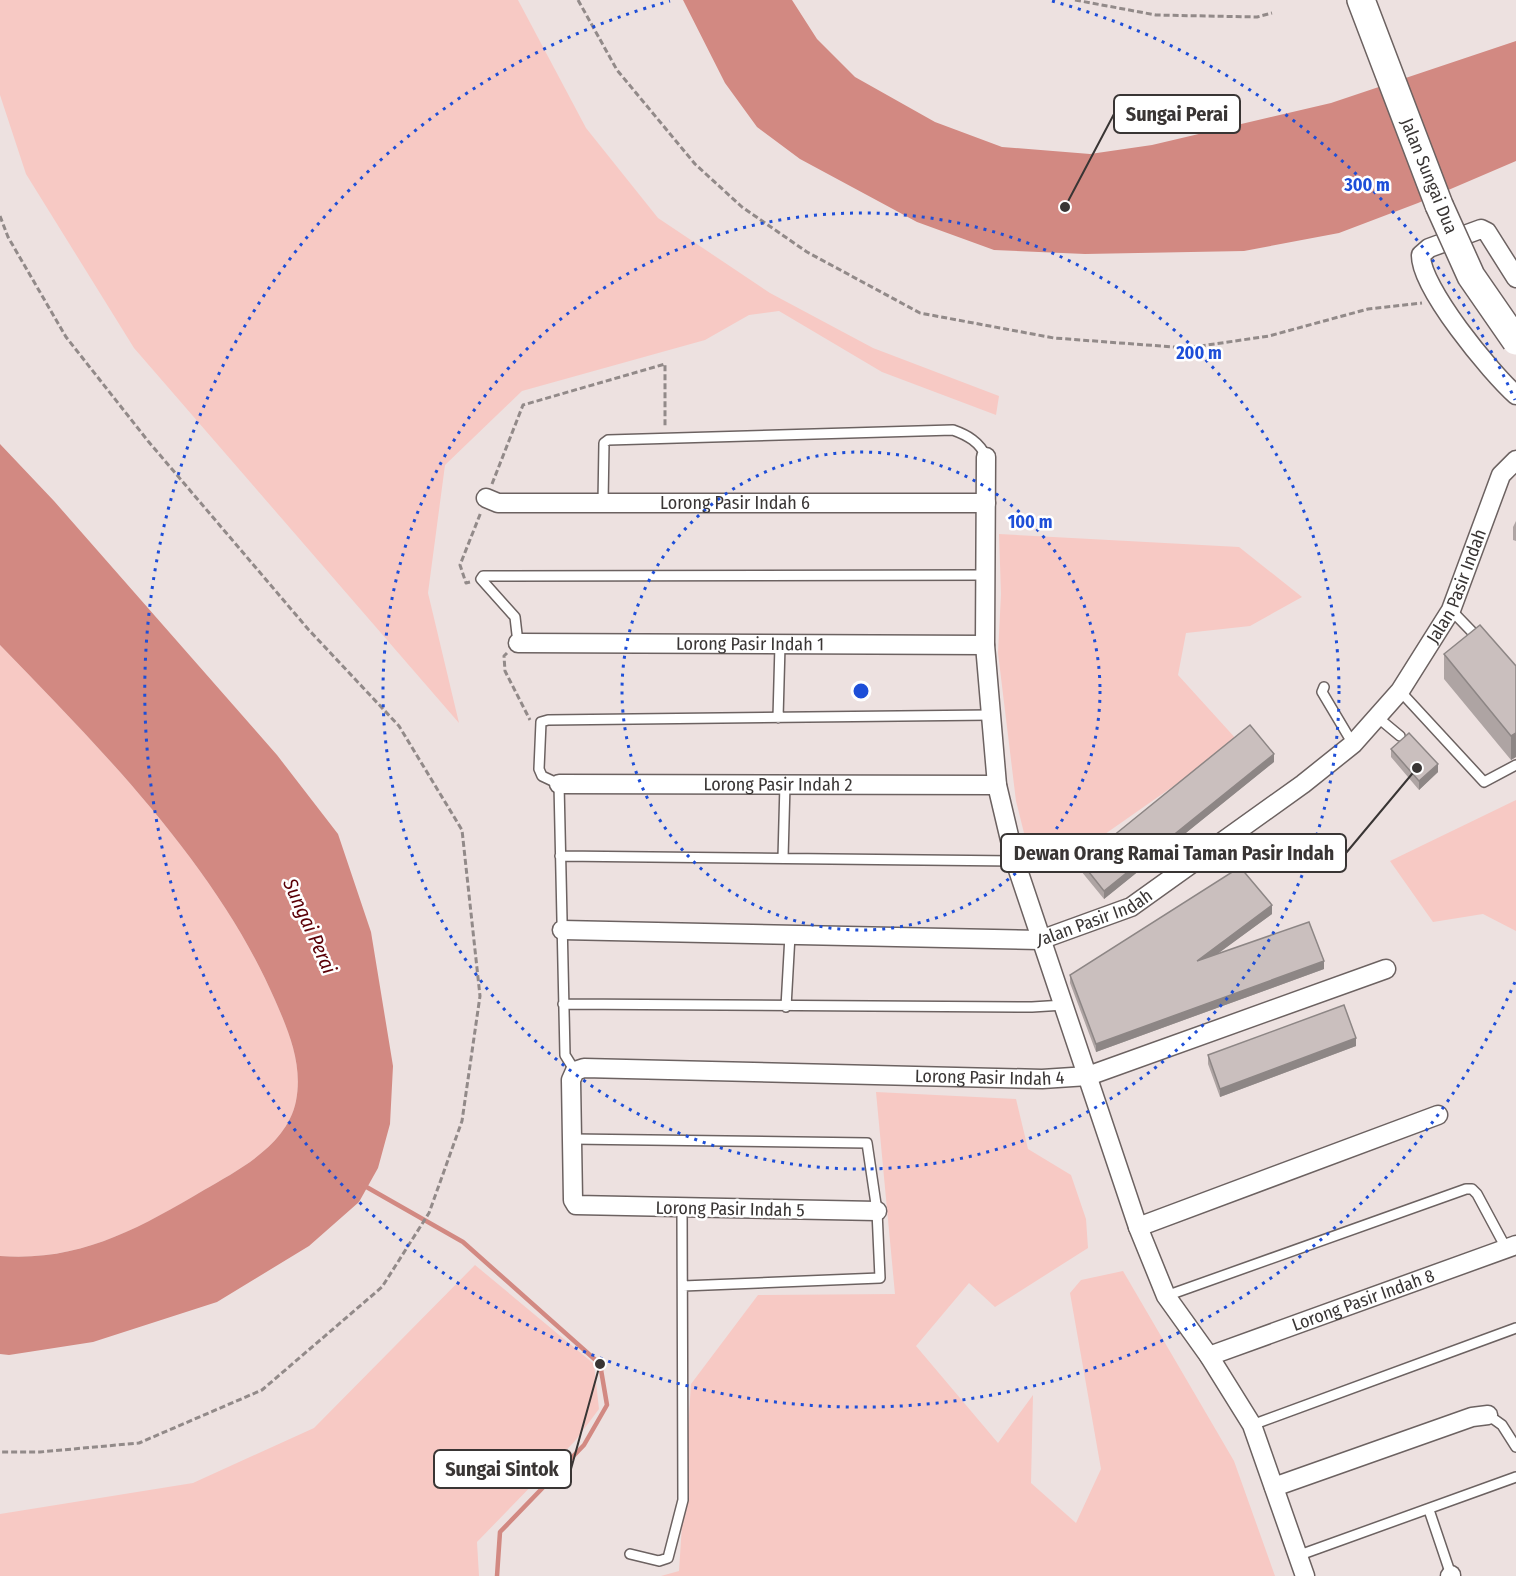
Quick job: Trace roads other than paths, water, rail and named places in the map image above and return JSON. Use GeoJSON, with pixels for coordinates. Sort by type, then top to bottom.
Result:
{"type":"FeatureCollection","features":[{"type":"Feature","properties":{"kind":"main road","name":"Jalan Sungai Dua"},"geometry":{"type":"LineString","coordinates":[[1361,0],[1438,205],[1471,276],[1516,341]]}},
{"type":"Feature","properties":{"kind":"street"},"geometry":{"type":"LineString","coordinates":[[1516,278],[1487,232],[1481,229],[1429,249],[1421,255],[1421,264],[1442,303],[1473,349],[1516,395]]}},
{"type":"Feature","properties":{"kind":"street"},"geometry":{"type":"LineString","coordinates":[[986,456],[985,645],[997,785],[1015,861],[1138,1227],[1166,1296],[1209,1356],[1252,1425],[1305,1576]]}},
{"type":"Feature","properties":{"kind":"street","name":"Jalan Pasir Indah"},"geometry":{"type":"LineString","coordinates":[[562,930],[1040,940],[1131,907],[1303,784],[1353,744],[1400,691],[1451,610],[1501,475],[1516,460]]}},
{"type":"Feature","properties":{"kind":"street","name":"Lorong Pasir Indah 6"},"geometry":{"type":"LineString","coordinates":[[486,498],[498,503],[986,503]]}},
{"type":"Feature","properties":{"kind":"street","name":"Lorong Pasir Indah 1"},"geometry":{"type":"LineString","coordinates":[[518,643],[985,645]]}},
{"type":"Feature","properties":{"kind":"street","name":"Lorong Pasir Indah 2"},"geometry":{"type":"LineString","coordinates":[[559,784],[997,785]]}},
{"type":"Feature","properties":{"kind":"street","name":"Lorong Pasir Indah 4"},"geometry":{"type":"LineString","coordinates":[[575,1071],[584,1068],[1042,1079],[1088,1076],[1386,969]]}},
{"type":"Feature","properties":{"kind":"street"},"geometry":{"type":"LineString","coordinates":[[572,1138],[571,1080],[575,1071]]}},
{"type":"Feature","properties":{"kind":"street"},"geometry":{"type":"LineString","coordinates":[[1138,1227],[1438,1115]]}},
{"type":"Feature","properties":{"kind":"street","name":"Lorong Pasir Indah 5"},"geometry":{"type":"LineString","coordinates":[[572,1138],[573,1200],[583,1208],[877,1212]]}},
{"type":"Feature","properties":{"kind":"street","name":"Lorong Pasir Indah 8"},"geometry":{"type":"LineString","coordinates":[[1209,1356],[1511,1247]]}},
{"type":"Feature","properties":{"kind":"street"},"geometry":{"type":"LineString","coordinates":[[1274,1487],[1472,1417],[1488,1414]]}},
{"type":"Feature","properties":{"kind":"lane"},"geometry":{"type":"LineString","coordinates":[[603,503],[604,443],[608,440],[953,430],[982,446],[986,456]]}},
{"type":"Feature","properties":{"kind":"lane"},"geometry":{"type":"LineString","coordinates":[[518,643],[515,617],[481,579],[483,576],[986,575]]}},
{"type":"Feature","properties":{"kind":"lane"},"geometry":{"type":"LineString","coordinates":[[1451,610],[1484,644]]}},
{"type":"Feature","properties":{"kind":"lane"},"geometry":{"type":"LineString","coordinates":[[778,718],[780,645]]}},
{"type":"Feature","properties":{"kind":"lane"},"geometry":{"type":"LineString","coordinates":[[1324,687],[1322,692],[1353,744]]}},
{"type":"Feature","properties":{"kind":"lane"},"geometry":{"type":"LineString","coordinates":[[1400,691],[1484,782],[1516,765]]}},
{"type":"Feature","properties":{"kind":"lane"},"geometry":{"type":"LineString","coordinates":[[575,1071],[565,1055],[559,784],[542,776],[539,769],[540,725],[544,720],[991,715]]}},
{"type":"Feature","properties":{"kind":"lane"},"geometry":{"type":"LineString","coordinates":[[1376,716],[1400,736]]}},
{"type":"Feature","properties":{"kind":"lane"},"geometry":{"type":"LineString","coordinates":[[783,858],[785,784]]}},
{"type":"Feature","properties":{"kind":"lane"},"geometry":{"type":"LineString","coordinates":[[560,856],[1015,861]]}},
{"type":"Feature","properties":{"kind":"lane"},"geometry":{"type":"LineString","coordinates":[[786,1007],[790,935]]}},
{"type":"Feature","properties":{"kind":"lane"},"geometry":{"type":"LineString","coordinates":[[563,1004],[1032,1008],[1064,1005]]}},
{"type":"Feature","properties":{"kind":"lane"},"geometry":{"type":"LineString","coordinates":[[572,1138],[867,1143],[877,1212],[882,1273],[878,1279],[682,1286]]}},
{"type":"Feature","properties":{"kind":"lane"},"geometry":{"type":"LineString","coordinates":[[1166,1296],[1466,1189],[1472,1189],[1477,1194],[1511,1247]]}},
{"type":"Feature","properties":{"kind":"lane"},"geometry":{"type":"LineString","coordinates":[[630,1554],[659,1561],[668,1558],[683,1500],[682,1209]]}},
{"type":"Feature","properties":{"kind":"lane"},"geometry":{"type":"LineString","coordinates":[[1252,1425],[1516,1328]]}},
{"type":"Feature","properties":{"kind":"lane"},"geometry":{"type":"LineString","coordinates":[[1488,1414],[1502,1425],[1516,1447]]}},
{"type":"Feature","properties":{"kind":"lane"},"geometry":{"type":"LineString","coordinates":[[1298,1556],[1516,1477]]}},
{"type":"Feature","properties":{"kind":"lane"},"geometry":{"type":"LineString","coordinates":[[1429,1510],[1450,1575]]}},
{"type":"Feature","properties":{"kind":"water"},"geometry":{"type":"Polygon","coordinates":[[[683,0],[792,0],[817,39],[855,77],[935,122],[1002,147],[1090,154],[1152,145],[1331,103],[1516,41],[1516,161],[1418,203],[1339,233],[1244,251],[1085,254],[994,250],[917,222],[800,159],[757,127],[725,83],[683,0]]]}},
{"type":"Feature","properties":{"kind":"water"},"geometry":{"type":"Polygon","coordinates":[[[0,444],[54,501],[277,755],[338,834],[371,932],[393,1066],[390,1124],[378,1168],[359,1202],[309,1246],[217,1302],[93,1342],[9,1355],[0,1354],[0,1256],[56,1254],[107,1240],[155,1218],[247,1164],[283,1131],[296,1101],[298,1075],[290,1037],[275,1000],[251,951],[222,903],[154,811],[0,645],[0,444]]]}},
{"type":"Feature","properties":{"kind":"waterway"},"geometry":{"type":"LineString","coordinates":[[363,1185],[463,1242],[600,1364],[607,1405],[584,1445],[500,1532],[497,1576]]}},
{"type":"Feature","properties":{"kind":"place","name":"Sungai Perai"},"geometry":{"type":"Point","coordinates":[1065,207]}},
{"type":"Feature","properties":{"kind":"place","name":"Dewan Orang Ramai Taman Pasir Indah"},"geometry":{"type":"Point","coordinates":[1417,768]}},
{"type":"Feature","properties":{"kind":"place","name":"Sungai Sintok"},"geometry":{"type":"Point","coordinates":[600,1364]}}]}
